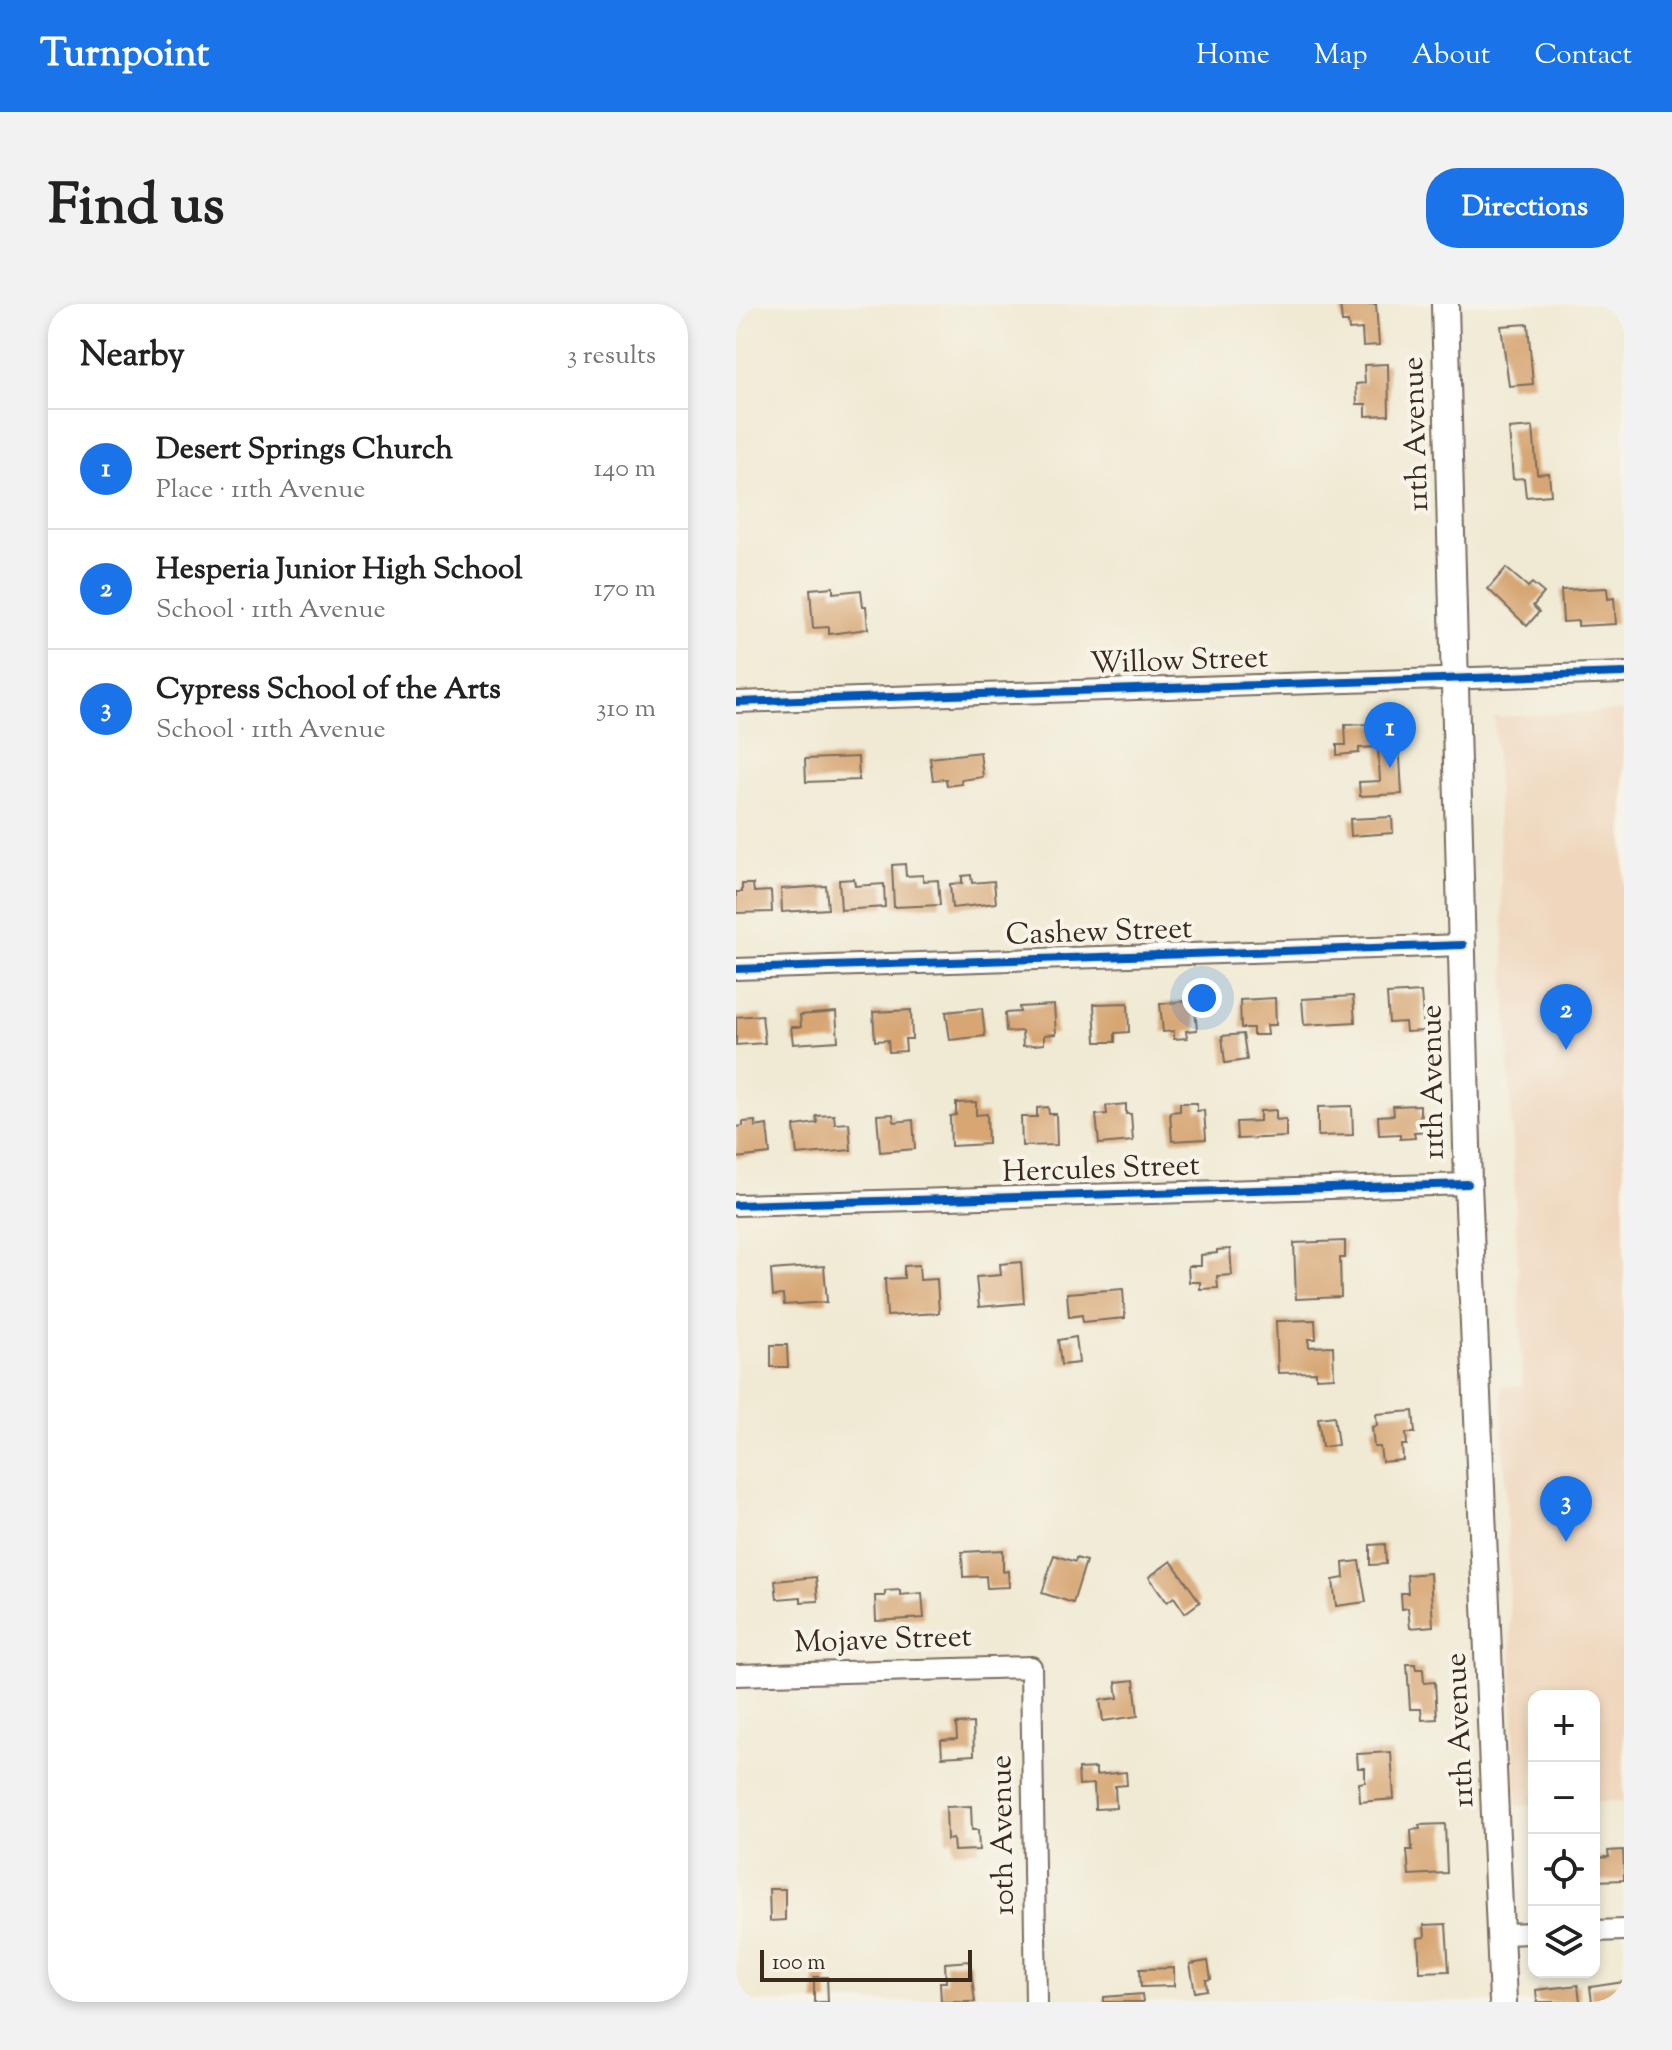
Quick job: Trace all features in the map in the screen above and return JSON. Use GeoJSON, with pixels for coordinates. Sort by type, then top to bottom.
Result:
{"type":"FeatureCollection","features":[{"type":"Feature","properties":{"kind":"main road","name":"11th Avenue"},"geometry":{"type":"LineString","coordinates":[[1445,304],[1468,1184],[1503,2002]]}},
{"type":"Feature","properties":{"kind":"street","name":"Willow Street"},"geometry":{"type":"LineString","coordinates":[[736,702],[1624,673]]}},
{"type":"Feature","properties":{"kind":"street","name":"Cashew Street"},"geometry":{"type":"LineString","coordinates":[[736,969],[1463,945]]}},
{"type":"Feature","properties":{"kind":"street","name":"Hercules Street"},"geometry":{"type":"LineString","coordinates":[[736,1205],[1468,1184]]}},
{"type":"Feature","properties":{"kind":"street","name":"Mojave Street"},"geometry":{"type":"LineString","coordinates":[[736,1675],[1031,1667]]}},
{"type":"Feature","properties":{"kind":"street","name":"10th Avenue"},"geometry":{"type":"LineString","coordinates":[[1031,1667],[1036,2002]]}},
{"type":"Feature","properties":{"kind":"street"},"geometry":{"type":"LineString","coordinates":[[1600,1931],[1624,1930]]}},
{"type":"Feature","properties":{"kind":"street"},"geometry":{"type":"LineString","coordinates":[[1502,1934],[1528,1933]]}},
{"type":"Feature","properties":{"kind":"shaded area"},"geometry":{"type":"Polygon","coordinates":[[[1624,711],[1624,1801],[1600,1802],[1600,1690],[1528,1690],[1528,1805],[1517,1806],[1502,1387],[1523,1386],[1494,717],[1624,711]]]}},
{"type":"Feature","properties":{"kind":"building"},"geometry":{"type":"Polygon","coordinates":[[[1340,304],[1376,304],[1379,345],[1363,346],[1362,329],[1349,330],[1348,322],[1342,322],[1340,304]]]}},
{"type":"Feature","properties":{"kind":"building"},"geometry":{"type":"Polygon","coordinates":[[[1528,324],[1533,384],[1509,386],[1501,326],[1528,324]]]}},
{"type":"Feature","properties":{"kind":"building"},"geometry":{"type":"Polygon","coordinates":[[[1388,364],[1389,415],[1366,416],[1366,404],[1357,404],[1356,384],[1365,383],[1364,365],[1388,364]]]}},
{"type":"Feature","properties":{"kind":"building"},"geometry":{"type":"Polygon","coordinates":[[[1533,427],[1537,474],[1549,473],[1551,495],[1526,497],[1524,478],[1513,479],[1509,429],[1533,427]]]}},
{"type":"Feature","properties":{"kind":"building"},"geometry":{"type":"Polygon","coordinates":[[[1506,568],[1528,587],[1532,583],[1544,593],[1533,606],[1539,612],[1527,626],[1488,589],[1506,568]]]}},
{"type":"Feature","properties":{"kind":"building"},"geometry":{"type":"Polygon","coordinates":[[[833,587],[833,593],[861,590],[868,629],[829,634],[829,627],[813,628],[810,589],[833,587]]]}},
{"type":"Feature","properties":{"kind":"building"},"geometry":{"type":"Polygon","coordinates":[[[1607,588],[1608,599],[1614,598],[1616,624],[1578,626],[1578,621],[1563,622],[1561,590],[1607,588]]]}},
{"type":"Feature","properties":{"kind":"building"},"geometry":{"type":"Polygon","coordinates":[[[1398,723],[1402,794],[1360,796],[1359,782],[1380,781],[1378,747],[1359,748],[1359,753],[1337,755],[1337,745],[1346,745],[1345,725],[1398,723]]]}},
{"type":"Feature","properties":{"kind":"building"},"geometry":{"type":"Polygon","coordinates":[[[980,752],[983,777],[961,780],[962,784],[947,786],[946,779],[933,780],[930,758],[980,752]]]}},
{"type":"Feature","properties":{"kind":"building"},"geometry":{"type":"Polygon","coordinates":[[[858,757],[859,780],[806,782],[805,759],[858,757]]]}},
{"type":"Feature","properties":{"kind":"building"},"geometry":{"type":"Polygon","coordinates":[[[1392,817],[1393,833],[1351,836],[1350,819],[1392,817]]]}},
{"type":"Feature","properties":{"kind":"building"},"geometry":{"type":"Polygon","coordinates":[[[905,864],[906,876],[923,875],[923,881],[938,880],[940,905],[894,907],[892,865],[905,864]]]}},
{"type":"Feature","properties":{"kind":"building"},"geometry":{"type":"Polygon","coordinates":[[[971,875],[972,883],[994,881],[996,903],[952,908],[950,884],[962,883],[962,876],[971,875]]]}},
{"type":"Feature","properties":{"kind":"building"},"geometry":{"type":"Polygon","coordinates":[[[854,879],[855,886],[884,884],[885,907],[841,910],[839,880],[854,879]]]}},
{"type":"Feature","properties":{"kind":"building"},"geometry":{"type":"Polygon","coordinates":[[[742,884],[753,884],[754,892],[771,891],[772,912],[736,913],[736,892],[742,892],[742,884]]]}},
{"type":"Feature","properties":{"kind":"building"},"geometry":{"type":"Polygon","coordinates":[[[826,886],[828,909],[782,912],[781,889],[826,886]]]}},
{"type":"Feature","properties":{"kind":"building"},"geometry":{"type":"Polygon","coordinates":[[[1421,992],[1424,1031],[1406,1032],[1405,1022],[1389,1023],[1387,994],[1421,992]]]}},
{"type":"Feature","properties":{"kind":"building"},"geometry":{"type":"Polygon","coordinates":[[[1353,996],[1355,1022],[1304,1025],[1302,999],[1353,996]]]}},
{"type":"Feature","properties":{"kind":"building"},"geometry":{"type":"Polygon","coordinates":[[[1275,998],[1276,1025],[1267,1025],[1268,1035],[1253,1035],[1253,1028],[1241,1028],[1240,1000],[1275,998]]]}},
{"type":"Feature","properties":{"kind":"building"},"geometry":{"type":"Polygon","coordinates":[[[1194,1000],[1197,1030],[1186,1031],[1187,1038],[1174,1039],[1174,1031],[1163,1032],[1160,1004],[1194,1000]]]}},
{"type":"Feature","properties":{"kind":"building"},"geometry":{"type":"Polygon","coordinates":[[[1128,1003],[1129,1032],[1115,1033],[1115,1042],[1096,1042],[1094,1004],[1128,1003]]]}},
{"type":"Feature","properties":{"kind":"building"},"geometry":{"type":"Polygon","coordinates":[[[1054,1005],[1056,1034],[1044,1035],[1044,1044],[1023,1046],[1022,1031],[1006,1032],[1005,1013],[1020,1012],[1019,1007],[1054,1005]]]}},
{"type":"Feature","properties":{"kind":"building"},"geometry":{"type":"Polygon","coordinates":[[[982,1008],[985,1036],[950,1040],[946,1012],[982,1008]]]}},
{"type":"Feature","properties":{"kind":"building"},"geometry":{"type":"Polygon","coordinates":[[[911,1010],[912,1039],[905,1039],[906,1051],[889,1052],[888,1040],[875,1041],[873,1012],[911,1010]]]}},
{"type":"Feature","properties":{"kind":"building"},"geometry":{"type":"Polygon","coordinates":[[[836,1012],[838,1041],[793,1044],[791,1027],[801,1027],[800,1015],[836,1012]]]}},
{"type":"Feature","properties":{"kind":"building"},"geometry":{"type":"Polygon","coordinates":[[[762,1015],[765,1043],[736,1045],[736,1017],[762,1015]]]}},
{"type":"Feature","properties":{"kind":"building"},"geometry":{"type":"Polygon","coordinates":[[[1243,1034],[1247,1060],[1225,1063],[1222,1036],[1243,1034]]]}},
{"type":"Feature","properties":{"kind":"building"},"geometry":{"type":"Polygon","coordinates":[[[976,1102],[976,1115],[987,1114],[988,1144],[951,1146],[950,1116],[956,1115],[956,1103],[976,1102]]]}},
{"type":"Feature","properties":{"kind":"building"},"geometry":{"type":"Polygon","coordinates":[[[1180,1103],[1197,1103],[1197,1111],[1204,1110],[1206,1139],[1172,1141],[1170,1112],[1180,1111],[1180,1103]]]}},
{"type":"Feature","properties":{"kind":"building"},"geometry":{"type":"Polygon","coordinates":[[[1126,1104],[1126,1114],[1131,1114],[1133,1141],[1099,1144],[1096,1115],[1107,1114],[1106,1106],[1126,1104]]]}},
{"type":"Feature","properties":{"kind":"building"},"geometry":{"type":"Polygon","coordinates":[[[1420,1105],[1420,1115],[1428,1115],[1429,1131],[1414,1132],[1415,1138],[1400,1139],[1400,1134],[1379,1135],[1378,1116],[1394,1115],[1393,1106],[1420,1105]]]}},
{"type":"Feature","properties":{"kind":"building"},"geometry":{"type":"Polygon","coordinates":[[[1352,1106],[1353,1135],[1318,1136],[1318,1107],[1352,1106]]]}},
{"type":"Feature","properties":{"kind":"building"},"geometry":{"type":"Polygon","coordinates":[[[1048,1107],[1049,1114],[1056,1114],[1057,1145],[1022,1146],[1021,1117],[1037,1117],[1037,1108],[1048,1107]]]}},
{"type":"Feature","properties":{"kind":"building"},"geometry":{"type":"Polygon","coordinates":[[[1276,1110],[1276,1120],[1286,1119],[1286,1137],[1237,1139],[1236,1122],[1260,1121],[1260,1111],[1276,1110]]]}},
{"type":"Feature","properties":{"kind":"building"},"geometry":{"type":"Polygon","coordinates":[[[893,1114],[894,1122],[913,1120],[915,1149],[880,1152],[877,1115],[893,1114]]]}},
{"type":"Feature","properties":{"kind":"building"},"geometry":{"type":"Polygon","coordinates":[[[834,1115],[835,1124],[849,1123],[851,1150],[797,1155],[794,1126],[817,1123],[816,1116],[834,1115]]]}},
{"type":"Feature","properties":{"kind":"building"},"geometry":{"type":"Polygon","coordinates":[[[755,1121],[755,1127],[767,1125],[770,1154],[736,1158],[736,1127],[743,1126],[743,1122],[755,1121]]]}},
{"type":"Feature","properties":{"kind":"building"},"geometry":{"type":"Polygon","coordinates":[[[1345,1241],[1345,1258],[1340,1258],[1341,1297],[1296,1299],[1294,1243],[1345,1241]]]}},
{"type":"Feature","properties":{"kind":"building"},"geometry":{"type":"Polygon","coordinates":[[[1230,1249],[1232,1275],[1217,1276],[1218,1288],[1200,1289],[1200,1282],[1189,1282],[1188,1266],[1201,1266],[1201,1255],[1230,1249]]]}},
{"type":"Feature","properties":{"kind":"building"},"geometry":{"type":"Polygon","coordinates":[[[1021,1262],[1024,1303],[979,1307],[976,1277],[1001,1275],[1000,1264],[1021,1262]]]}},
{"type":"Feature","properties":{"kind":"building"},"geometry":{"type":"Polygon","coordinates":[[[919,1265],[920,1280],[937,1279],[939,1313],[887,1316],[885,1279],[904,1278],[904,1266],[919,1265]]]}},
{"type":"Feature","properties":{"kind":"building"},"geometry":{"type":"Polygon","coordinates":[[[824,1266],[827,1302],[784,1305],[783,1295],[773,1296],[771,1270],[824,1266]]]}},
{"type":"Feature","properties":{"kind":"building"},"geometry":{"type":"Polygon","coordinates":[[[1123,1289],[1125,1318],[1083,1322],[1082,1315],[1069,1317],[1067,1293],[1123,1289]]]}},
{"type":"Feature","properties":{"kind":"building"},"geometry":{"type":"Polygon","coordinates":[[[1315,1320],[1316,1339],[1308,1339],[1309,1347],[1333,1346],[1334,1377],[1316,1378],[1316,1372],[1278,1373],[1276,1321],[1315,1320]]]}},
{"type":"Feature","properties":{"kind":"building"},"geometry":{"type":"Polygon","coordinates":[[[1076,1337],[1079,1363],[1061,1365],[1058,1340],[1076,1337]]]}},
{"type":"Feature","properties":{"kind":"building"},"geometry":{"type":"Polygon","coordinates":[[[771,1345],[787,1345],[788,1367],[771,1367],[771,1345]]]}},
{"type":"Feature","properties":{"kind":"building"},"geometry":{"type":"Polygon","coordinates":[[[1413,1411],[1415,1433],[1406,1433],[1407,1445],[1402,1445],[1403,1460],[1382,1462],[1380,1447],[1374,1447],[1372,1427],[1377,1426],[1376,1414],[1413,1411]]]}},
{"type":"Feature","properties":{"kind":"building"},"geometry":{"type":"Polygon","coordinates":[[[1334,1416],[1338,1445],[1322,1447],[1318,1418],[1334,1416]]]}},
{"type":"Feature","properties":{"kind":"building"},"geometry":{"type":"Polygon","coordinates":[[[1385,1544],[1386,1564],[1370,1565],[1370,1545],[1385,1544]]]}},
{"type":"Feature","properties":{"kind":"building"},"geometry":{"type":"Polygon","coordinates":[[[1003,1550],[1003,1572],[1008,1571],[1009,1587],[987,1588],[986,1576],[963,1577],[962,1552],[1003,1550]]]}},
{"type":"Feature","properties":{"kind":"building"},"geometry":{"type":"Polygon","coordinates":[[[1054,1555],[1075,1562],[1076,1558],[1086,1561],[1073,1603],[1042,1593],[1054,1555]]]}},
{"type":"Feature","properties":{"kind":"building"},"geometry":{"type":"Polygon","coordinates":[[[1171,1561],[1200,1602],[1185,1613],[1174,1597],[1167,1602],[1149,1577],[1171,1561]]]}},
{"type":"Feature","properties":{"kind":"building"},"geometry":{"type":"Polygon","coordinates":[[[1359,1561],[1366,1602],[1336,1606],[1333,1580],[1344,1578],[1343,1563],[1359,1561]]]}},
{"type":"Feature","properties":{"kind":"building"},"geometry":{"type":"Polygon","coordinates":[[[1430,1573],[1433,1626],[1410,1628],[1408,1608],[1402,1609],[1401,1593],[1408,1593],[1407,1575],[1430,1573]]]}},
{"type":"Feature","properties":{"kind":"building"},"geometry":{"type":"Polygon","coordinates":[[[816,1577],[818,1601],[801,1602],[801,1597],[777,1599],[775,1581],[816,1577]]]}},
{"type":"Feature","properties":{"kind":"building"},"geometry":{"type":"Polygon","coordinates":[[[900,1590],[900,1595],[922,1593],[924,1618],[876,1621],[875,1596],[885,1596],[885,1591],[900,1590]]]}},
{"type":"Feature","properties":{"kind":"building"},"geometry":{"type":"Polygon","coordinates":[[[1407,1664],[1423,1669],[1424,1683],[1435,1682],[1437,1719],[1422,1720],[1421,1709],[1410,1709],[1407,1664]]]}},
{"type":"Feature","properties":{"kind":"building"},"geometry":{"type":"Polygon","coordinates":[[[1134,1680],[1138,1716],[1103,1721],[1100,1700],[1118,1698],[1116,1682],[1134,1680]]]}},
{"type":"Feature","properties":{"kind":"building"},"geometry":{"type":"Polygon","coordinates":[[[973,1723],[974,1755],[942,1757],[941,1740],[957,1739],[956,1724],[973,1723]]]}},
{"type":"Feature","properties":{"kind":"building"},"geometry":{"type":"Polygon","coordinates":[[[1391,1752],[1394,1799],[1360,1802],[1359,1783],[1365,1782],[1365,1768],[1358,1768],[1357,1754],[1391,1752]]]}},
{"type":"Feature","properties":{"kind":"building"},"geometry":{"type":"Polygon","coordinates":[[[1096,1768],[1096,1775],[1126,1772],[1127,1785],[1115,1786],[1116,1808],[1095,1809],[1094,1784],[1079,1785],[1078,1769],[1096,1768]]]}},
{"type":"Feature","properties":{"kind":"building"},"geometry":{"type":"Polygon","coordinates":[[[971,1806],[972,1830],[978,1830],[979,1850],[954,1851],[953,1839],[947,1840],[946,1807],[971,1806]]]}},
{"type":"Feature","properties":{"kind":"building"},"geometry":{"type":"Polygon","coordinates":[[[1445,1824],[1447,1873],[1409,1875],[1407,1850],[1412,1850],[1411,1830],[1420,1829],[1419,1825],[1445,1824]]]}},
{"type":"Feature","properties":{"kind":"building"},"geometry":{"type":"Polygon","coordinates":[[[1623,1850],[1624,1880],[1600,1881],[1600,1858],[1609,1857],[1608,1851],[1623,1850]]]}},
{"type":"Feature","properties":{"kind":"building"},"geometry":{"type":"Polygon","coordinates":[[[769,1889],[785,1889],[785,1920],[770,1921],[769,1889]]]}},
{"type":"Feature","properties":{"kind":"building"},"geometry":{"type":"Polygon","coordinates":[[[1446,1924],[1449,1971],[1420,1972],[1418,1938],[1425,1937],[1424,1925],[1446,1924]]]}},
{"type":"Feature","properties":{"kind":"building"},"geometry":{"type":"Polygon","coordinates":[[[970,1961],[975,2002],[941,2002],[940,1982],[946,1982],[945,1963],[970,1961]]]}},
{"type":"Feature","properties":{"kind":"building"},"geometry":{"type":"Polygon","coordinates":[[[1208,1961],[1211,1979],[1206,1980],[1207,1990],[1195,1992],[1190,1964],[1208,1961]]]}},
{"type":"Feature","properties":{"kind":"building"},"geometry":{"type":"Polygon","coordinates":[[[1174,1968],[1174,1986],[1141,1987],[1140,1969],[1174,1968]]]}},
{"type":"Feature","properties":{"kind":"building"},"geometry":{"type":"Polygon","coordinates":[[[814,1977],[827,1977],[828,2002],[814,2002],[814,1977]]]}},
{"type":"Feature","properties":{"kind":"building"},"geometry":{"type":"Polygon","coordinates":[[[1624,1982],[1624,2002],[1614,2002],[1614,1999],[1592,2002],[1590,1987],[1624,1982]]]}},
{"type":"Feature","properties":{"kind":"building"},"geometry":{"type":"Polygon","coordinates":[[[1578,1985],[1580,2002],[1537,2002],[1536,1990],[1578,1985]]]}},
{"type":"Feature","properties":{"kind":"building"},"geometry":{"type":"Polygon","coordinates":[[[1142,1994],[1143,2002],[1104,2002],[1104,1997],[1142,1994]]]}},
{"type":"Feature","properties":{"kind":"cycle path"},"geometry":{"type":"LineString","coordinates":[[736,702],[1624,673]]}},
{"type":"Feature","properties":{"kind":"cycle path"},"geometry":{"type":"LineString","coordinates":[[736,969],[1463,945]]}},
{"type":"Feature","properties":{"kind":"cycle path"},"geometry":{"type":"LineString","coordinates":[[736,1205],[1468,1184]]}},
{"type":"Feature","properties":{"kind":"place","name":"Desert Springs Church"},"geometry":{"type":"Point","coordinates":[1390,768]}},
{"type":"Feature","properties":{"kind":"place","name":"Hesperia Junior High School"},"geometry":{"type":"Point","coordinates":[1566,1050]}},
{"type":"Feature","properties":{"kind":"place","name":"Cypress School of the Arts"},"geometry":{"type":"Point","coordinates":[1566,1542]}}]}
